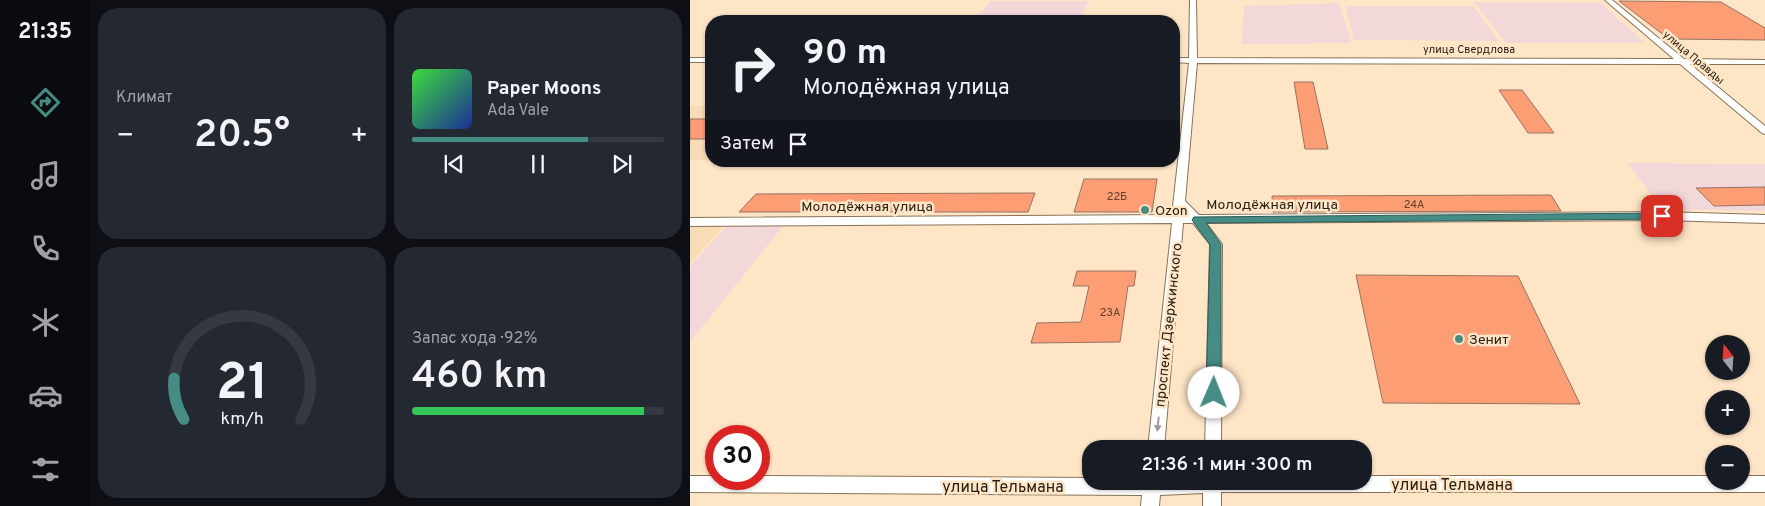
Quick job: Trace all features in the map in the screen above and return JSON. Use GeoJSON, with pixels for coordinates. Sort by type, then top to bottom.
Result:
{"type":"FeatureCollection","features":[{"type":"Feature","properties":{"kind":"street","name":"проспект Дзержинского"},"geometry":{"type":"LineString","coordinates":[[1157,440],[1193,60],[1193,0]]}},
{"type":"Feature","properties":{"kind":"street","name":"улица Правды"},"geometry":{"type":"LineString","coordinates":[[1608,0],[1765,131]]}},
{"type":"Feature","properties":{"kind":"street"},"geometry":{"type":"LineString","coordinates":[[690,60],[705,60]]}},
{"type":"Feature","properties":{"kind":"street","name":"улица Свердлова"},"geometry":{"type":"LineString","coordinates":[[1180,60],[1765,62]]}},
{"type":"Feature","properties":{"kind":"street"},"geometry":{"type":"LineString","coordinates":[[1179,201],[1198,220],[1216,244],[1213,440]]}},
{"type":"Feature","properties":{"kind":"street","name":"Молодёжная улица"},"geometry":{"type":"LineString","coordinates":[[690,222],[1662,216],[1765,219]]}},
{"type":"Feature","properties":{"kind":"street","name":"улица Тельмана"},"geometry":{"type":"LineString","coordinates":[[1372,483],[1765,484]]}},
{"type":"Feature","properties":{"kind":"street","name":"улица Тельмана"},"geometry":{"type":"LineString","coordinates":[[690,484],[1082,484]]}},
{"type":"Feature","properties":{"kind":"street"},"geometry":{"type":"LineString","coordinates":[[1150,506],[1151,490]]}},
{"type":"Feature","properties":{"kind":"street"},"geometry":{"type":"LineString","coordinates":[[1212,490],[1212,506]]}},
{"type":"Feature","properties":{"kind":"shaded area"},"geometry":{"type":"Polygon","coordinates":[[[990,1],[1089,1],[1082,15],[980,15],[990,1]]]}},
{"type":"Feature","properties":{"kind":"shaded area"},"geometry":{"type":"Polygon","coordinates":[[[1474,2],[1601,3],[1645,43],[1506,43],[1474,2]]]}},
{"type":"Feature","properties":{"kind":"shaded area"},"geometry":{"type":"Polygon","coordinates":[[[1339,3],[1351,43],[1242,44],[1244,6],[1339,3]]]}},
{"type":"Feature","properties":{"kind":"shaded area"},"geometry":{"type":"Polygon","coordinates":[[[1346,6],[1473,6],[1499,41],[1354,40],[1346,6]]]}},
{"type":"Feature","properties":{"kind":"shaded area"},"geometry":{"type":"Polygon","coordinates":[[[690,106],[705,106],[705,160],[690,160],[690,106]]]}},
{"type":"Feature","properties":{"kind":"shaded area"},"geometry":{"type":"Polygon","coordinates":[[[1627,163],[1765,164],[1765,211],[1663,209],[1627,163]]]}},
{"type":"Feature","properties":{"kind":"shaded area"},"geometry":{"type":"Polygon","coordinates":[[[728,225],[783,226],[690,342],[690,266],[728,225]]]}},
{"type":"Feature","properties":{"kind":"shaded area"},"geometry":{"type":"Polygon","coordinates":[[[690,226],[724,226],[690,263],[690,226]]]}},
{"type":"Feature","properties":{"kind":"building"},"geometry":{"type":"Polygon","coordinates":[[[1619,1],[1721,2],[1765,28],[1765,40],[1669,39],[1619,1]]]}},
{"type":"Feature","properties":{"kind":"building"},"geometry":{"type":"Polygon","coordinates":[[[1294,82],[1313,82],[1328,149],[1305,149],[1294,82]]]}},
{"type":"Feature","properties":{"kind":"building"},"geometry":{"type":"Polygon","coordinates":[[[1499,90],[1522,90],[1554,133],[1528,133],[1499,90]]]}},
{"type":"Feature","properties":{"kind":"building"},"geometry":{"type":"Polygon","coordinates":[[[690,119],[705,119],[705,139],[690,139],[690,119]]]}},
{"type":"Feature","properties":{"kind":"building"},"geometry":{"type":"Polygon","coordinates":[[[1084,179],[1157,179],[1152,212],[1074,212],[1084,179]]]}},
{"type":"Feature","properties":{"kind":"building"},"geometry":{"type":"Polygon","coordinates":[[[1765,187],[1765,205],[1714,206],[1696,188],[1765,187]]]}},
{"type":"Feature","properties":{"kind":"building"},"geometry":{"type":"Polygon","coordinates":[[[1035,193],[1028,212],[739,212],[756,194],[1035,193]]]}},
{"type":"Feature","properties":{"kind":"building"},"geometry":{"type":"Polygon","coordinates":[[[1551,195],[1561,211],[1273,212],[1272,196],[1551,195]]]}},
{"type":"Feature","properties":{"kind":"building"},"geometry":{"type":"Polygon","coordinates":[[[1077,271],[1136,271],[1134,286],[1128,286],[1120,342],[1031,343],[1037,323],[1081,322],[1089,286],[1073,286],[1077,271]]]}},
{"type":"Feature","properties":{"kind":"building","name":"Зенит"},"geometry":{"type":"Polygon","coordinates":[[[1356,275],[1518,276],[1580,404],[1383,403],[1356,275]]]}},
{"type":"Feature","properties":{"kind":"place","name":"Ozon"},"geometry":{"type":"Point","coordinates":[1145,210]}},
{"type":"Feature","properties":{"kind":"place","name":"Зенит"},"geometry":{"type":"Point","coordinates":[1459,339]}},
{"type":"Feature","properties":{"kind":"route"},"geometry":{"type":"LineString","coordinates":[[1214,393],[1216,244],[1198,220],[1662,216]]}}]}
